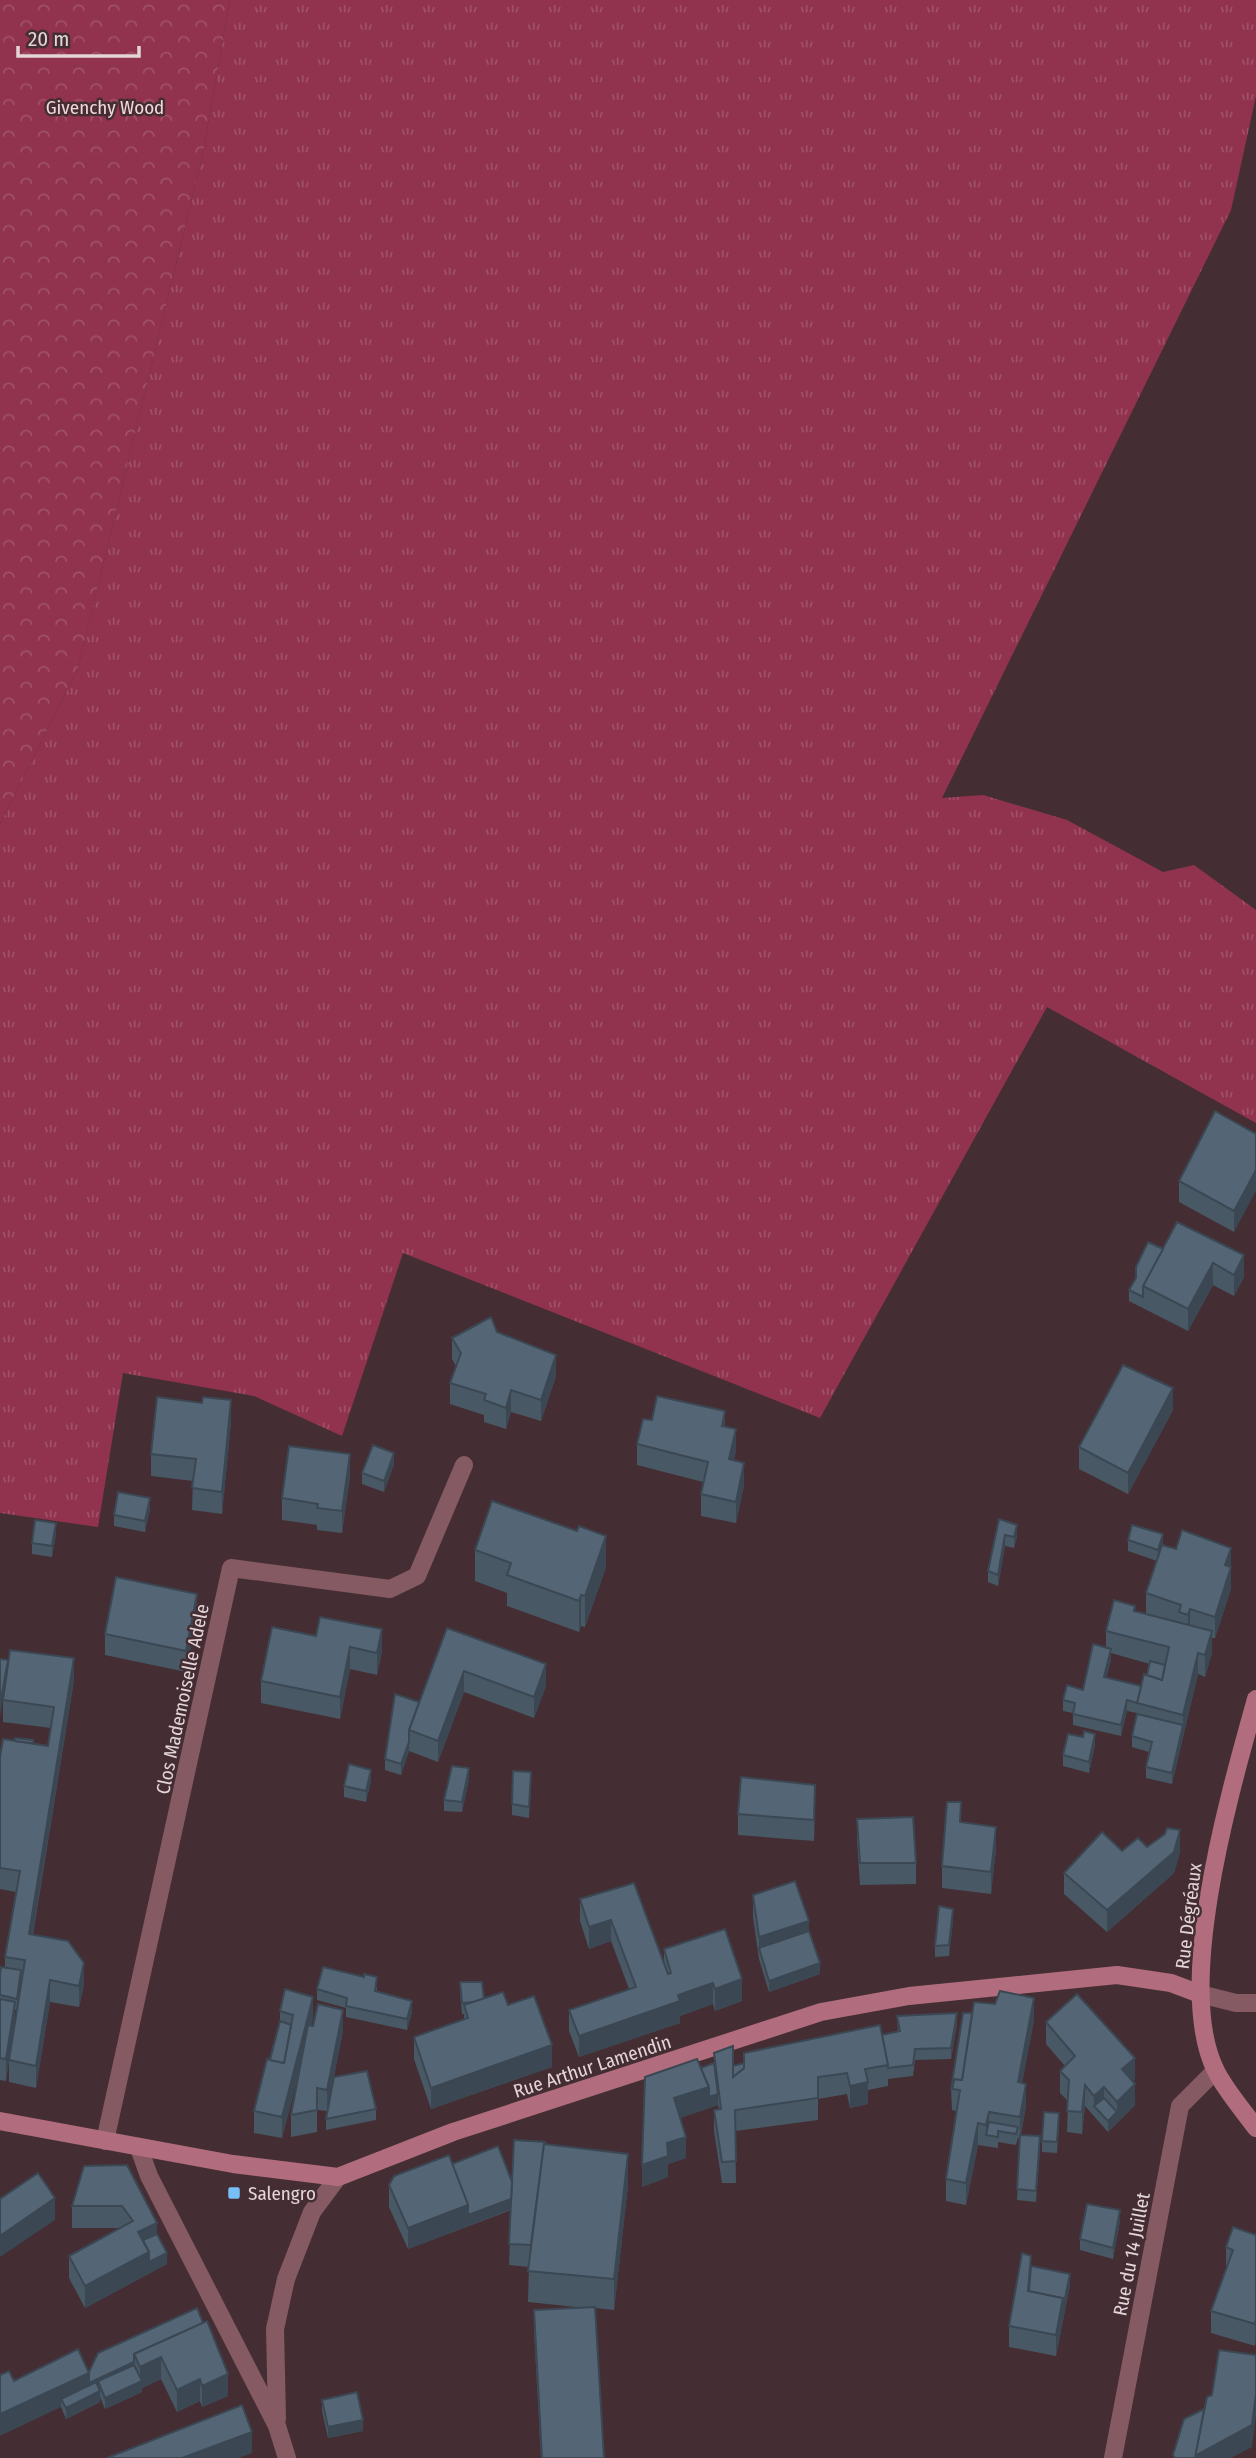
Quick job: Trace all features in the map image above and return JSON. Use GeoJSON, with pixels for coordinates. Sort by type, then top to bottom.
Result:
{"type":"FeatureCollection","features":[{"type":"Feature","properties":{"kind":"street","name":"Clos Mademoiselle Adele"},"geometry":{"type":"LineString","coordinates":[[105,2141],[231,1569],[390,1589],[417,1576],[464,1465]]}},
{"type":"Feature","properties":{"kind":"street","name":"Rue Dégréaux"},"geometry":{"type":"LineString","coordinates":[[1256,1699],[1226,1809],[1205,1924],[1200,1994],[1203,2026],[1215,2071],[1256,2128]]}},
{"type":"Feature","properties":{"kind":"street","name":"Rue Arthur Lamendin"},"geometry":{"type":"LineString","coordinates":[[0,2121],[139,2148],[338,2177],[453,2132],[821,2011],[909,1996],[1117,1975],[1171,1983],[1200,1994]]}},
{"type":"Feature","properties":{"kind":"street"},"geometry":{"type":"LineString","coordinates":[[1200,1994],[1236,2003],[1256,2003]]}},
{"type":"Feature","properties":{"kind":"street","name":"Rue du 14 Juillet"},"geometry":{"type":"LineString","coordinates":[[1112,2458],[1180,2106],[1215,2071]]}},
{"type":"Feature","properties":{"kind":"street"},"geometry":{"type":"LineString","coordinates":[[139,2148],[149,2176],[277,2426],[287,2458]]}},
{"type":"Feature","properties":{"kind":"street"},"geometry":{"type":"LineString","coordinates":[[277,2426],[275,2329],[286,2279],[312,2212],[338,2177]]}},
{"type":"Feature","properties":{"kind":"green space","name":"Givenchy Wood"},"geometry":{"type":"Polygon","coordinates":[[[0,0],[230,0],[203,153],[78,668],[0,824],[0,0]]]}},
{"type":"Feature","properties":{"kind":"green space"},"geometry":{"type":"Polygon","coordinates":[[[230,0],[1256,0],[1256,96],[1231,210],[942,798],[983,795],[1067,820],[1163,872],[1194,865],[1256,910],[1256,1123],[1047,1007],[820,1418],[403,1253],[342,1436],[254,1396],[123,1373],[98,1527],[0,1513],[0,824],[78,668],[203,153],[230,0]]]}},
{"type":"Feature","properties":{"kind":"building"},"geometry":{"type":"Polygon","coordinates":[[[1215,1111],[1256,1134],[1256,1170],[1234,1211],[1179,1181],[1215,1111]]]}},
{"type":"Feature","properties":{"kind":"building"},"geometry":{"type":"Polygon","coordinates":[[[1177,1222],[1244,1255],[1234,1275],[1213,1263],[1188,1309],[1143,1286],[1177,1222]]]}},
{"type":"Feature","properties":{"kind":"building"},"geometry":{"type":"Polygon","coordinates":[[[1148,1242],[1163,1249],[1143,1286],[1143,1297],[1129,1290],[1148,1242]]]}},
{"type":"Feature","properties":{"kind":"building"},"geometry":{"type":"Polygon","coordinates":[[[491,1317],[497,1332],[556,1355],[541,1400],[511,1390],[506,1408],[484,1400],[486,1394],[450,1383],[461,1353],[452,1338],[491,1317]]]}},
{"type":"Feature","properties":{"kind":"building"},"geometry":{"type":"Polygon","coordinates":[[[1123,1365],[1173,1388],[1128,1473],[1079,1447],[1123,1365]]]}},
{"type":"Feature","properties":{"kind":"building"},"geometry":{"type":"Polygon","coordinates":[[[657,1396],[725,1411],[722,1426],[736,1429],[729,1459],[744,1463],[736,1502],[701,1494],[708,1462],[637,1444],[643,1419],[652,1420],[657,1396]]]}},
{"type":"Feature","properties":{"kind":"building"},"geometry":{"type":"Polygon","coordinates":[[[157,1397],[202,1403],[203,1397],[231,1400],[222,1492],[192,1488],[196,1459],[151,1454],[157,1397]]]}},
{"type":"Feature","properties":{"kind":"building"},"geometry":{"type":"Polygon","coordinates":[[[373,1445],[394,1453],[384,1481],[362,1473],[373,1445]]]}},
{"type":"Feature","properties":{"kind":"building"},"geometry":{"type":"Polygon","coordinates":[[[289,1446],[350,1454],[342,1511],[317,1508],[318,1504],[282,1498],[289,1446]]]}},
{"type":"Feature","properties":{"kind":"building"},"geometry":{"type":"Polygon","coordinates":[[[118,1492],[150,1498],[145,1521],[114,1515],[118,1492]]]}},
{"type":"Feature","properties":{"kind":"building"},"geometry":{"type":"Polygon","coordinates":[[[492,1501],[577,1531],[579,1526],[606,1536],[585,1596],[581,1595],[579,1601],[507,1575],[511,1563],[475,1550],[492,1501]]]}},
{"type":"Feature","properties":{"kind":"building"},"geometry":{"type":"Polygon","coordinates":[[[999,1519],[1017,1525],[1014,1537],[1005,1535],[998,1575],[988,1571],[999,1519]]]}},
{"type":"Feature","properties":{"kind":"building"},"geometry":{"type":"Polygon","coordinates":[[[35,1520],[56,1523],[52,1546],[32,1543],[35,1520]]]}},
{"type":"Feature","properties":{"kind":"building"},"geometry":{"type":"Polygon","coordinates":[[[1132,1525],[1163,1534],[1158,1550],[1128,1540],[1132,1525]]]}},
{"type":"Feature","properties":{"kind":"building"},"geometry":{"type":"Polygon","coordinates":[[[1182,1530],[1231,1548],[1225,1565],[1231,1567],[1215,1617],[1190,1609],[1188,1615],[1179,1612],[1181,1605],[1146,1593],[1162,1545],[1176,1549],[1182,1530]]]}},
{"type":"Feature","properties":{"kind":"building"},"geometry":{"type":"Polygon","coordinates":[[[116,1577],[197,1594],[186,1651],[105,1634],[116,1577]]]}},
{"type":"Feature","properties":{"kind":"building"},"geometry":{"type":"Polygon","coordinates":[[[1114,1600],[1135,1606],[1134,1611],[1212,1631],[1205,1655],[1198,1653],[1183,1715],[1137,1703],[1144,1674],[1162,1680],[1169,1647],[1106,1631],[1114,1600]]]}},
{"type":"Feature","properties":{"kind":"building"},"geometry":{"type":"Polygon","coordinates":[[[320,1617],[382,1629],[377,1653],[350,1647],[340,1697],[261,1681],[272,1627],[316,1636],[320,1617]]]}},
{"type":"Feature","properties":{"kind":"building"},"geometry":{"type":"Polygon","coordinates":[[[447,1628],[546,1664],[534,1697],[464,1671],[438,1741],[409,1730],[447,1628]]]}},
{"type":"Feature","properties":{"kind":"building"},"geometry":{"type":"Polygon","coordinates":[[[1093,1644],[1111,1649],[1104,1677],[1141,1686],[1137,1703],[1127,1700],[1121,1725],[1073,1714],[1075,1703],[1063,1700],[1067,1685],[1083,1690],[1093,1644]]]}},
{"type":"Feature","properties":{"kind":"building"},"geometry":{"type":"Polygon","coordinates":[[[10,1650],[74,1658],[29,1934],[68,1941],[84,1963],[79,1986],[50,1980],[36,2066],[9,2060],[25,1960],[5,1957],[20,1871],[0,1868],[0,1757],[3,1739],[48,1746],[54,1707],[3,1700],[10,1650]]]}},
{"type":"Feature","properties":{"kind":"building"},"geometry":{"type":"Polygon","coordinates":[[[0,1659],[8,1660],[0,1705],[0,1659]]]}},
{"type":"Feature","properties":{"kind":"building"},"geometry":{"type":"Polygon","coordinates":[[[1150,1661],[1165,1665],[1162,1680],[1147,1675],[1150,1661]]]}},
{"type":"Feature","properties":{"kind":"building"},"geometry":{"type":"Polygon","coordinates":[[[395,1694],[419,1702],[401,1764],[385,1759],[395,1694]]]}},
{"type":"Feature","properties":{"kind":"building"},"geometry":{"type":"Polygon","coordinates":[[[1137,1714],[1183,1725],[1172,1773],[1146,1767],[1152,1742],[1132,1736],[1137,1714]]]}},
{"type":"Feature","properties":{"kind":"building"},"geometry":{"type":"Polygon","coordinates":[[[1084,1731],[1095,1734],[1089,1762],[1063,1755],[1068,1734],[1083,1737],[1084,1731]]]}},
{"type":"Feature","properties":{"kind":"building"},"geometry":{"type":"Polygon","coordinates":[[[15,1738],[33,1740],[33,1743],[15,1741],[15,1738]]]}},
{"type":"Feature","properties":{"kind":"building"},"geometry":{"type":"Polygon","coordinates":[[[349,1764],[371,1770],[366,1791],[344,1786],[349,1764]]]}},
{"type":"Feature","properties":{"kind":"building"},"geometry":{"type":"Polygon","coordinates":[[[452,1766],[469,1768],[462,1802],[444,1800],[452,1766]]]}},
{"type":"Feature","properties":{"kind":"building"},"geometry":{"type":"Polygon","coordinates":[[[513,1771],[531,1772],[529,1807],[512,1804],[513,1771]]]}},
{"type":"Feature","properties":{"kind":"building"},"geometry":{"type":"Polygon","coordinates":[[[741,1777],[815,1785],[814,1820],[738,1814],[741,1777]]]}},
{"type":"Feature","properties":{"kind":"building"},"geometry":{"type":"Polygon","coordinates":[[[947,1802],[961,1802],[960,1822],[996,1827],[991,1872],[942,1866],[947,1802]]]}},
{"type":"Feature","properties":{"kind":"building"},"geometry":{"type":"Polygon","coordinates":[[[913,1817],[916,1863],[860,1863],[857,1819],[913,1817]]]}},
{"type":"Feature","properties":{"kind":"building"},"geometry":{"type":"Polygon","coordinates":[[[1167,1828],[1180,1830],[1174,1852],[1107,1910],[1064,1873],[1102,1832],[1122,1851],[1138,1838],[1147,1847],[1165,1834],[1167,1828]]]}},
{"type":"Feature","properties":{"kind":"building"},"geometry":{"type":"Polygon","coordinates":[[[795,1881],[809,1921],[759,1937],[753,1895],[795,1881]]]}},
{"type":"Feature","properties":{"kind":"building"},"geometry":{"type":"Polygon","coordinates":[[[634,1883],[668,1974],[671,1973],[664,1949],[725,1929],[742,1979],[715,1989],[713,1983],[678,1995],[680,2001],[579,2036],[569,2010],[636,1987],[611,1920],[589,1927],[580,1899],[634,1883]]]}},
{"type":"Feature","properties":{"kind":"building"},"geometry":{"type":"Polygon","coordinates":[[[939,1906],[953,1909],[949,1945],[935,1946],[939,1906]]]}},
{"type":"Feature","properties":{"kind":"building"},"geometry":{"type":"Polygon","coordinates":[[[809,1931],[820,1963],[769,1981],[759,1948],[809,1931]]]}},
{"type":"Feature","properties":{"kind":"building"},"geometry":{"type":"Polygon","coordinates":[[[1,1967],[21,1970],[17,1999],[0,1995],[1,1967]]]}},
{"type":"Feature","properties":{"kind":"building"},"geometry":{"type":"Polygon","coordinates":[[[323,1967],[364,1977],[364,1974],[377,1977],[375,1991],[412,2001],[407,2019],[346,2006],[347,1998],[317,1989],[323,1967]]]}},
{"type":"Feature","properties":{"kind":"building"},"geometry":{"type":"Polygon","coordinates":[[[460,1982],[482,1982],[484,1999],[462,2003],[460,1982]]]}},
{"type":"Feature","properties":{"kind":"building"},"geometry":{"type":"Polygon","coordinates":[[[285,1989],[313,1997],[282,2117],[254,2111],[267,2059],[284,2063],[293,2015],[280,2011],[285,1989]]]}},
{"type":"Feature","properties":{"kind":"building"},"geometry":{"type":"Polygon","coordinates":[[[1000,1991],[1034,1998],[1018,2082],[1026,2084],[1020,2117],[989,2112],[986,2125],[978,2123],[966,2183],[946,2179],[960,2090],[952,2089],[954,2079],[962,2080],[974,2002],[995,2004],[1000,1991]]]}},
{"type":"Feature","properties":{"kind":"building"},"geometry":{"type":"Polygon","coordinates":[[[503,1992],[508,2005],[534,1996],[552,2045],[431,2088],[414,2037],[468,2018],[464,2005],[503,1992]]]}},
{"type":"Feature","properties":{"kind":"building"},"geometry":{"type":"Polygon","coordinates":[[[1077,1994],[1135,2058],[1122,2069],[1135,2084],[1117,2102],[1104,2087],[1094,2096],[1085,2085],[1082,2112],[1067,2111],[1069,2080],[1060,2071],[1075,2056],[1046,2022],[1077,1994]]]}},
{"type":"Feature","properties":{"kind":"building"},"geometry":{"type":"Polygon","coordinates":[[[0,1999],[15,2002],[6,2059],[0,2058],[0,1999]]]}},
{"type":"Feature","properties":{"kind":"building"},"geometry":{"type":"Polygon","coordinates":[[[318,2004],[343,2010],[327,2090],[317,2088],[317,2110],[291,2115],[308,2025],[313,2026],[318,2004]]]}},
{"type":"Feature","properties":{"kind":"building"},"geometry":{"type":"Polygon","coordinates":[[[957,2013],[951,2048],[915,2049],[913,2065],[888,2068],[882,2035],[900,2031],[897,2016],[957,2013]]]}},
{"type":"Feature","properties":{"kind":"building"},"geometry":{"type":"Polygon","coordinates":[[[963,2013],[972,2013],[962,2080],[954,2079],[951,2089],[963,2013]]]}},
{"type":"Feature","properties":{"kind":"building"},"geometry":{"type":"Polygon","coordinates":[[[280,2021],[291,2025],[284,2063],[270,2060],[280,2021]]]}},
{"type":"Feature","properties":{"kind":"building"},"geometry":{"type":"Polygon","coordinates":[[[880,2025],[888,2065],[865,2069],[868,2082],[850,2086],[847,2073],[818,2077],[818,2098],[735,2110],[736,2161],[722,2162],[714,2110],[721,2109],[714,2053],[733,2046],[733,2077],[744,2068],[744,2053],[880,2025]]]}},
{"type":"Feature","properties":{"kind":"building"},"geometry":{"type":"Polygon","coordinates":[[[697,2059],[709,2087],[674,2098],[686,2137],[667,2143],[668,2156],[642,2165],[645,2077],[697,2059]]]}},
{"type":"Feature","properties":{"kind":"building"},"geometry":{"type":"Polygon","coordinates":[[[714,2063],[718,2094],[709,2097],[709,2087],[701,2068],[714,2063]]]}},
{"type":"Feature","properties":{"kind":"building"},"geometry":{"type":"Polygon","coordinates":[[[744,2063],[744,2068],[733,2077],[733,2066],[744,2063]]]}},
{"type":"Feature","properties":{"kind":"building"},"geometry":{"type":"Polygon","coordinates":[[[367,2071],[376,2109],[326,2119],[334,2077],[367,2071]]]}},
{"type":"Feature","properties":{"kind":"building"},"geometry":{"type":"Polygon","coordinates":[[[1104,2098],[1117,2112],[1108,2121],[1094,2106],[1104,2098]]]}},
{"type":"Feature","properties":{"kind":"building"},"geometry":{"type":"Polygon","coordinates":[[[1044,2112],[1059,2113],[1057,2142],[1042,2141],[1044,2112]]]}},
{"type":"Feature","properties":{"kind":"building"},"geometry":{"type":"Polygon","coordinates":[[[989,2122],[1018,2127],[1016,2134],[998,2131],[998,2137],[986,2135],[989,2122]]]}},
{"type":"Feature","properties":{"kind":"building"},"geometry":{"type":"Polygon","coordinates":[[[1020,2135],[1040,2136],[1036,2191],[1017,2189],[1020,2135]]]}},
{"type":"Feature","properties":{"kind":"building"},"geometry":{"type":"Polygon","coordinates":[[[514,2140],[545,2142],[531,2245],[509,2244],[514,2140]]]}},
{"type":"Feature","properties":{"kind":"building"},"geometry":{"type":"Polygon","coordinates":[[[544,2144],[628,2154],[614,2279],[528,2271],[544,2144]]]}},
{"type":"Feature","properties":{"kind":"building"},"geometry":{"type":"Polygon","coordinates":[[[498,2146],[512,2182],[511,2199],[468,2215],[468,2205],[452,2164],[498,2146]]]}},
{"type":"Feature","properties":{"kind":"building"},"geometry":{"type":"Polygon","coordinates":[[[449,2155],[468,2205],[408,2228],[389,2185],[394,2176],[449,2155]]]}},
{"type":"Feature","properties":{"kind":"building"},"geometry":{"type":"Polygon","coordinates":[[[127,2165],[157,2223],[138,2232],[149,2252],[85,2286],[69,2256],[133,2221],[122,2206],[72,2206],[84,2166],[127,2165]]]}},
{"type":"Feature","properties":{"kind":"building"},"geometry":{"type":"Polygon","coordinates":[[[38,2173],[55,2198],[0,2236],[0,2199],[38,2173]]]}},
{"type":"Feature","properties":{"kind":"building"},"geometry":{"type":"Polygon","coordinates":[[[1087,2204],[1120,2210],[1113,2248],[1080,2239],[1087,2204]]]}},
{"type":"Feature","properties":{"kind":"building"},"geometry":{"type":"Polygon","coordinates":[[[1233,2227],[1256,2235],[1255,2324],[1211,2311],[1233,2250],[1226,2247],[1233,2227]]]}},
{"type":"Feature","properties":{"kind":"building"},"geometry":{"type":"Polygon","coordinates":[[[157,2234],[167,2253],[149,2262],[149,2252],[143,2240],[157,2234]]]}},
{"type":"Feature","properties":{"kind":"building"},"geometry":{"type":"Polygon","coordinates":[[[1022,2253],[1031,2256],[1028,2291],[1063,2298],[1056,2335],[1009,2326],[1022,2253]]]}},
{"type":"Feature","properties":{"kind":"building"},"geometry":{"type":"Polygon","coordinates":[[[1031,2266],[1070,2274],[1063,2308],[1063,2298],[1029,2291],[1031,2266]]]}},
{"type":"Feature","properties":{"kind":"building"},"geometry":{"type":"Polygon","coordinates":[[[595,2307],[604,2458],[542,2458],[534,2310],[595,2307]]]}},
{"type":"Feature","properties":{"kind":"building"},"geometry":{"type":"Polygon","coordinates":[[[197,2308],[203,2323],[134,2354],[134,2362],[89,2383],[89,2372],[98,2353],[197,2308]]]}},
{"type":"Feature","properties":{"kind":"building"},"geometry":{"type":"Polygon","coordinates":[[[207,2321],[228,2374],[202,2386],[200,2379],[177,2390],[161,2357],[140,2367],[134,2354],[207,2321]]]}},
{"type":"Feature","properties":{"kind":"building"},"geometry":{"type":"Polygon","coordinates":[[[78,2349],[89,2373],[0,2414],[0,2375],[9,2371],[14,2381],[78,2349]]]}},
{"type":"Feature","properties":{"kind":"building"},"geometry":{"type":"Polygon","coordinates":[[[1219,2350],[1256,2355],[1256,2394],[1252,2425],[1195,2456],[1207,2397],[1212,2395],[1219,2350]]]}},
{"type":"Feature","properties":{"kind":"building"},"geometry":{"type":"Polygon","coordinates":[[[134,2365],[142,2381],[105,2398],[98,2381],[134,2365]]]}},
{"type":"Feature","properties":{"kind":"building"},"geometry":{"type":"Polygon","coordinates":[[[96,2382],[100,2391],[66,2408],[61,2399],[96,2382]]]}},
{"type":"Feature","properties":{"kind":"building"},"geometry":{"type":"Polygon","coordinates":[[[357,2392],[363,2420],[328,2427],[322,2400],[357,2392]]]}},
{"type":"Feature","properties":{"kind":"building"},"geometry":{"type":"Polygon","coordinates":[[[242,2405],[252,2432],[182,2458],[107,2458],[242,2405]]]}},
{"type":"Feature","properties":{"kind":"building"},"geometry":{"type":"Polygon","coordinates":[[[1204,2409],[1195,2458],[1175,2458],[1173,2455],[1184,2419],[1204,2409]]]}},
{"type":"Feature","properties":{"kind":"place","name":"Salengro"},"geometry":{"type":"Point","coordinates":[234,2193]}}]}
